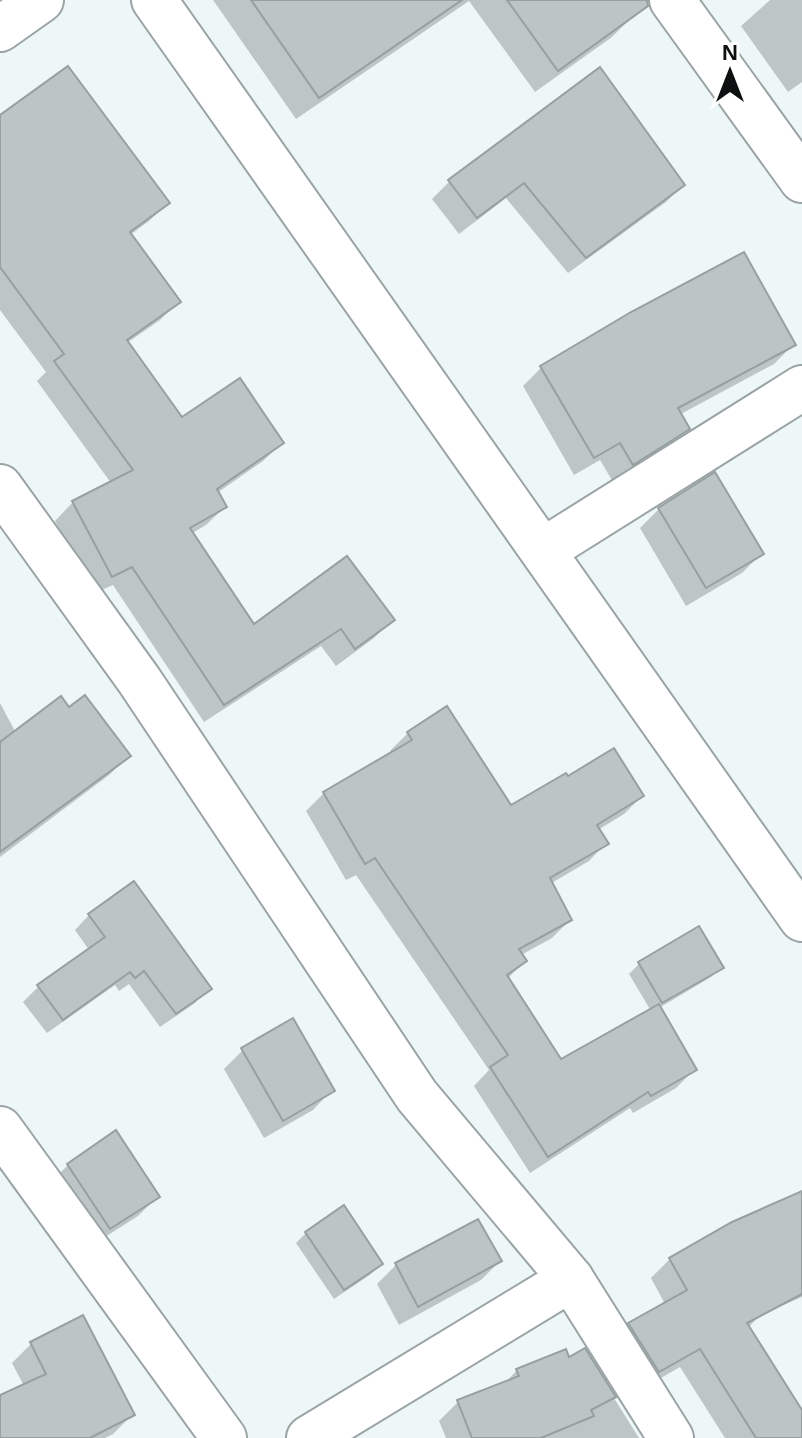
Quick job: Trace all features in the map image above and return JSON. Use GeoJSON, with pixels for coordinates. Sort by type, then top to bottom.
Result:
{"type":"FeatureCollection","features":[{"type":"Feature","properties":{"kind":"street"},"geometry":{"type":"LineString","coordinates":[[0,29],[41,0]]}},
{"type":"Feature","properties":{"kind":"street"},"geometry":{"type":"LineString","coordinates":[[154,0],[802,919]]}},
{"type":"Feature","properties":{"kind":"street"},"geometry":{"type":"LineString","coordinates":[[672,0],[802,180]]}},
{"type":"Feature","properties":{"kind":"street"},"geometry":{"type":"LineString","coordinates":[[544,550],[802,388]]}},
{"type":"Feature","properties":{"kind":"street"},"geometry":{"type":"LineString","coordinates":[[0,487],[139,680],[417,1096],[571,1279],[671,1438]]}},
{"type":"Feature","properties":{"kind":"street"},"geometry":{"type":"LineString","coordinates":[[0,1129],[224,1438]]}},
{"type":"Feature","properties":{"kind":"street"},"geometry":{"type":"LineString","coordinates":[[309,1438],[571,1279]]}},
{"type":"Feature","properties":{"kind":"building"},"geometry":{"type":"Polygon","coordinates":[[[251,0],[462,0],[319,98],[251,0]]]}},
{"type":"Feature","properties":{"kind":"building"},"geometry":{"type":"Polygon","coordinates":[[[507,0],[647,0],[648,6],[558,71],[507,0]]]}},
{"type":"Feature","properties":{"kind":"building"},"geometry":{"type":"Polygon","coordinates":[[[68,66],[170,203],[130,232],[181,302],[127,340],[182,417],[240,378],[284,443],[217,489],[227,507],[190,528],[254,624],[347,556],[395,620],[355,649],[341,629],[224,705],[132,567],[112,577],[72,501],[133,470],[54,361],[64,354],[0,267],[0,115],[68,66]]]}},
{"type":"Feature","properties":{"kind":"building"},"geometry":{"type":"Polygon","coordinates":[[[600,67],[685,185],[586,258],[524,183],[477,218],[448,180],[600,67]]]}},
{"type":"Feature","properties":{"kind":"building"},"geometry":{"type":"Polygon","coordinates":[[[744,252],[796,345],[678,408],[690,429],[633,465],[620,443],[594,458],[540,366],[631,312],[744,252]]]}},
{"type":"Feature","properties":{"kind":"building"},"geometry":{"type":"Polygon","coordinates":[[[715,472],[764,554],[706,588],[658,508],[715,472]]]}},
{"type":"Feature","properties":{"kind":"building"},"geometry":{"type":"Polygon","coordinates":[[[85,695],[131,756],[0,852],[0,742],[61,696],[69,707],[85,695]]]}},
{"type":"Feature","properties":{"kind":"building"},"geometry":{"type":"Polygon","coordinates":[[[447,706],[511,805],[614,748],[644,796],[597,825],[609,844],[550,878],[572,920],[519,949],[527,961],[507,975],[561,1059],[659,1004],[697,1070],[651,1096],[648,1092],[548,1157],[490,1067],[508,1055],[375,858],[365,864],[323,792],[412,740],[407,732],[447,706]]]}},
{"type":"Feature","properties":{"kind":"building"},"geometry":{"type":"Polygon","coordinates":[[[134,881],[212,989],[176,1014],[144,971],[135,978],[130,972],[63,1020],[37,985],[105,937],[88,914],[134,881]]]}},
{"type":"Feature","properties":{"kind":"building"},"geometry":{"type":"Polygon","coordinates":[[[699,926],[724,968],[662,1003],[638,962],[699,926]]]}},
{"type":"Feature","properties":{"kind":"building"},"geometry":{"type":"Polygon","coordinates":[[[293,1018],[335,1091],[283,1121],[241,1048],[293,1018]]]}},
{"type":"Feature","properties":{"kind":"building"},"geometry":{"type":"Polygon","coordinates":[[[116,1130],[160,1197],[110,1229],[67,1164],[116,1130]]]}},
{"type":"Feature","properties":{"kind":"building"},"geometry":{"type":"Polygon","coordinates":[[[802,1191],[802,1294],[747,1323],[802,1410],[802,1438],[756,1438],[700,1349],[659,1372],[628,1323],[687,1290],[669,1258],[732,1222],[802,1191]]]}},
{"type":"Feature","properties":{"kind":"building"},"geometry":{"type":"Polygon","coordinates":[[[344,1205],[383,1264],[344,1290],[305,1232],[344,1205]]]}},
{"type":"Feature","properties":{"kind":"building"},"geometry":{"type":"Polygon","coordinates":[[[478,1219],[502,1261],[418,1307],[395,1263],[478,1219]]]}},
{"type":"Feature","properties":{"kind":"building"},"geometry":{"type":"Polygon","coordinates":[[[83,1315],[135,1415],[90,1438],[0,1438],[0,1395],[46,1374],[30,1342],[83,1315]]]}},
{"type":"Feature","properties":{"kind":"building"},"geometry":{"type":"Polygon","coordinates":[[[585,1348],[616,1397],[591,1410],[594,1416],[541,1438],[472,1438],[457,1400],[519,1376],[516,1369],[566,1349],[569,1357],[585,1348]]]}}]}
